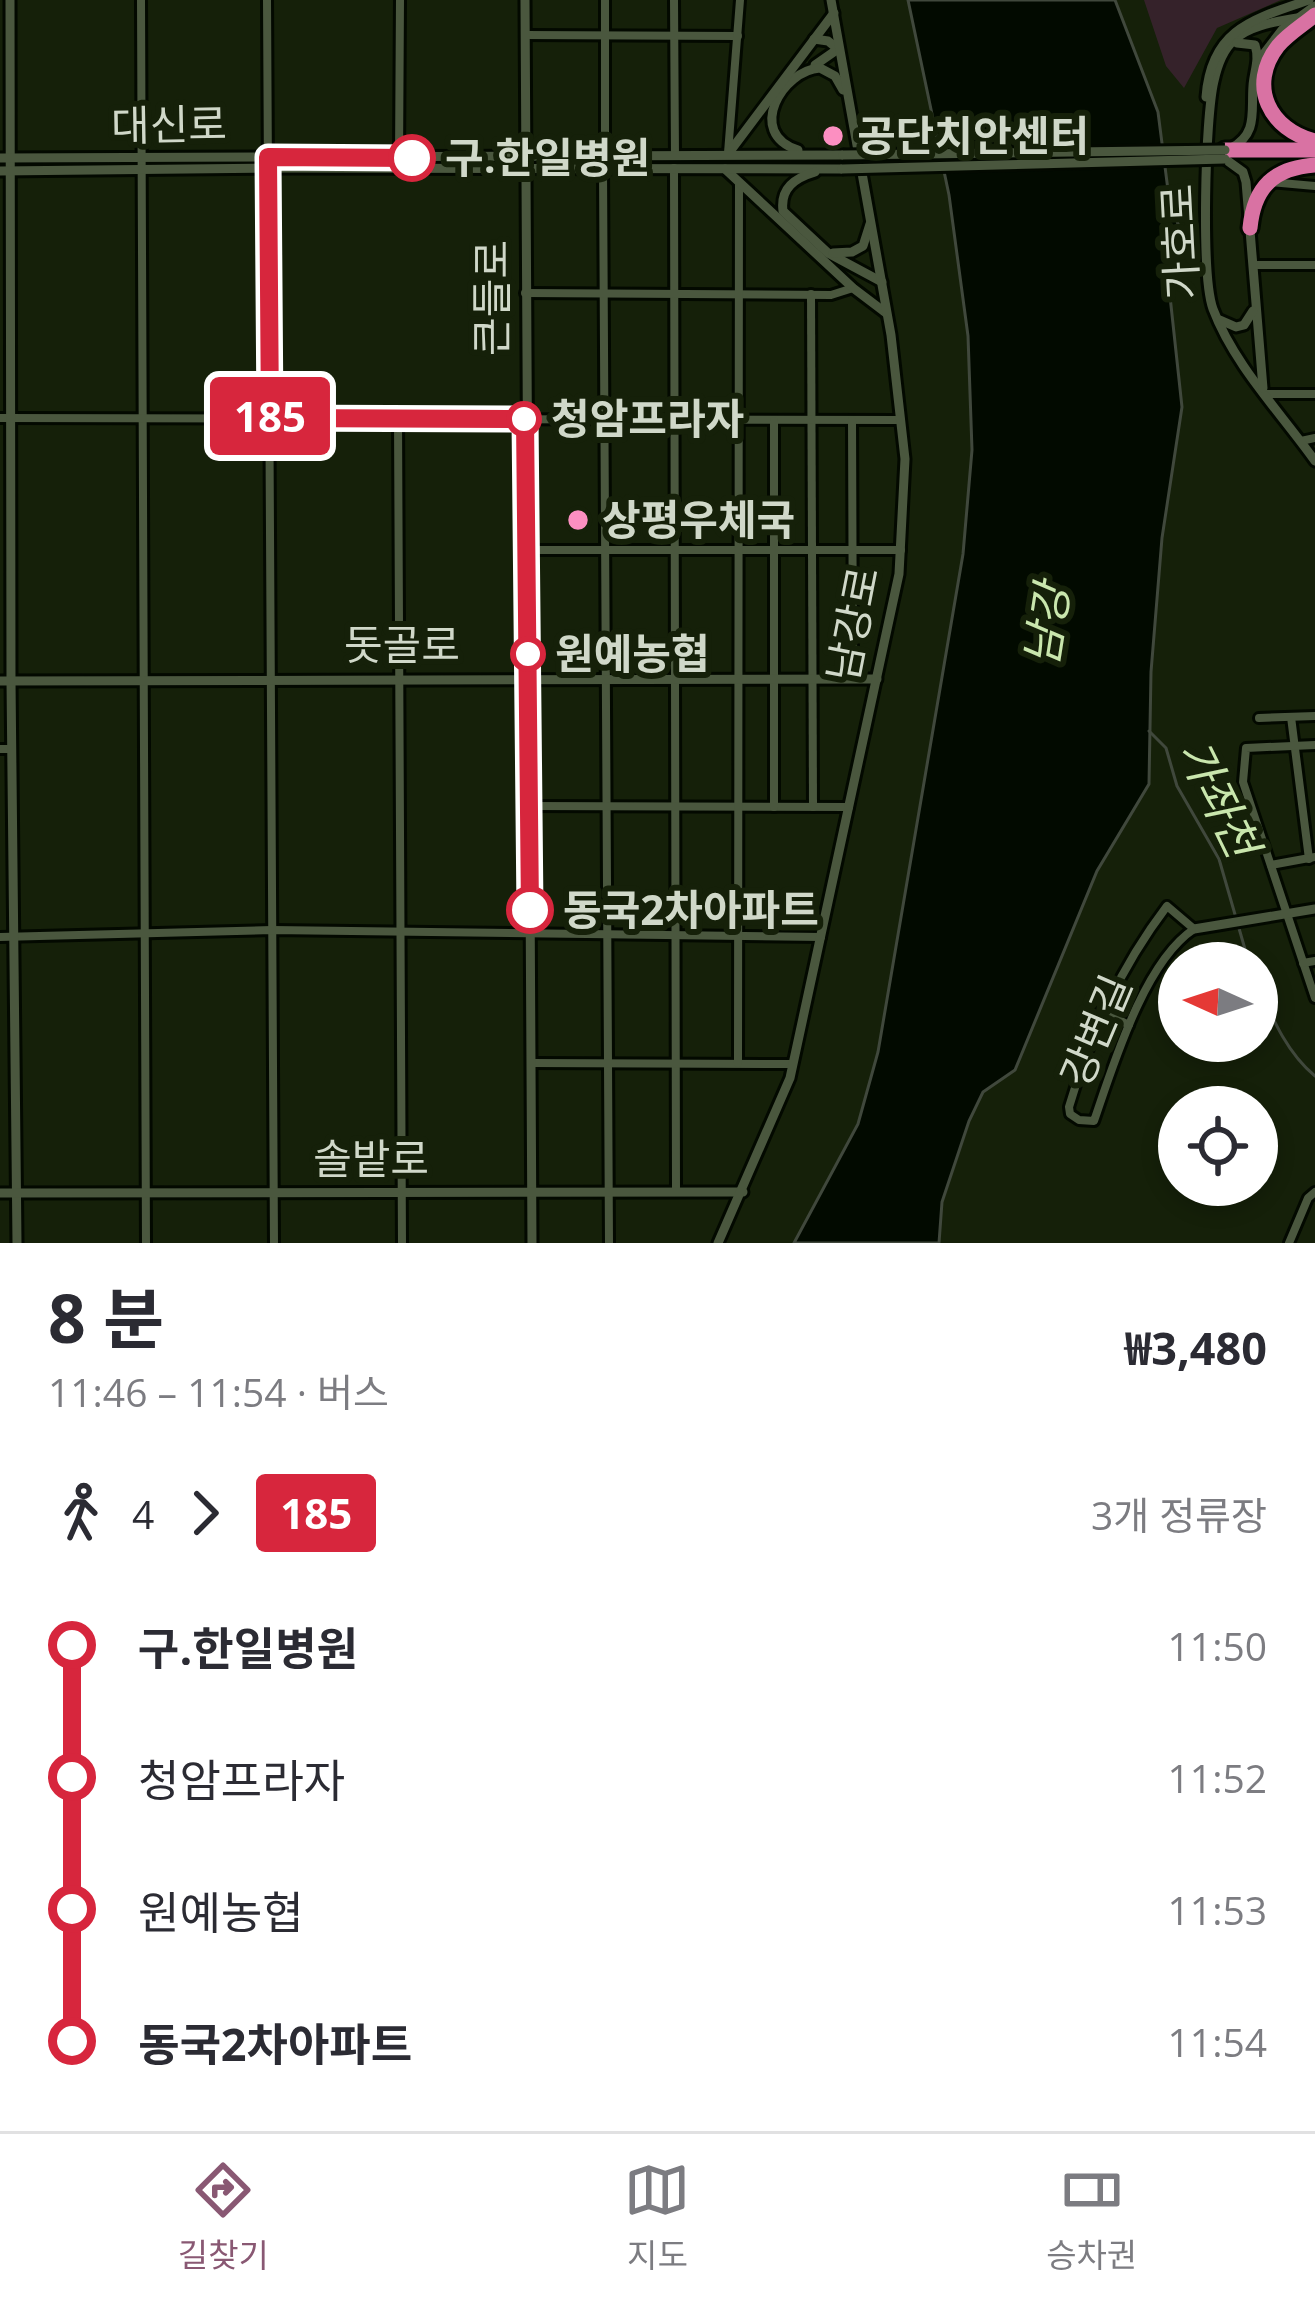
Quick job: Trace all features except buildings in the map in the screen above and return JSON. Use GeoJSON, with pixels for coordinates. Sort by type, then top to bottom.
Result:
{"type":"FeatureCollection","features":[{"type":"Feature","properties":{"kind":"highway"},"geometry":{"type":"LineString","coordinates":[[1311,11],[1275,50],[1264,83],[1265,100],[1279,124],[1315,145]]}},
{"type":"Feature","properties":{"kind":"highway"},"geometry":{"type":"LineString","coordinates":[[1225,155],[1315,145]]}},
{"type":"Feature","properties":{"kind":"highway"},"geometry":{"type":"LineString","coordinates":[[1225,155],[1315,162]]}},
{"type":"Feature","properties":{"kind":"highway"},"geometry":{"type":"LineString","coordinates":[[1250,228],[1256,195],[1268,181],[1292,167],[1315,162]]}},
{"type":"Feature","properties":{"kind":"street"},"geometry":{"type":"LineString","coordinates":[[10,0],[5,681],[14,937],[16,1243]]}},
{"type":"Feature","properties":{"kind":"street"},"geometry":{"type":"LineString","coordinates":[[141,0],[146,1243]]}},
{"type":"Feature","properties":{"kind":"street"},"geometry":{"type":"LineString","coordinates":[[267,0],[274,1243]]}},
{"type":"Feature","properties":{"kind":"street"},"geometry":{"type":"LineString","coordinates":[[399,158],[400,0]]}},
{"type":"Feature","properties":{"kind":"street","name":"큰들로"},"geometry":{"type":"LineString","coordinates":[[525,0],[532,1243]]}},
{"type":"Feature","properties":{"kind":"street"},"geometry":{"type":"LineString","coordinates":[[605,0],[609,1243]]}},
{"type":"Feature","properties":{"kind":"street"},"geometry":{"type":"LineString","coordinates":[[674,0],[676,1190]]}},
{"type":"Feature","properties":{"kind":"street"},"geometry":{"type":"LineString","coordinates":[[728,154],[740,0]]}},
{"type":"Feature","properties":{"kind":"street","name":"남강로"},"geometry":{"type":"LineString","coordinates":[[718,1243],[793,1064],[899,574],[905,460],[901,420],[888,315],[831,0]]}},
{"type":"Feature","properties":{"kind":"street"},"geometry":{"type":"LineString","coordinates":[[1221,60],[1229,46],[1247,32],[1311,11]]}},
{"type":"Feature","properties":{"kind":"street"},"geometry":{"type":"LineString","coordinates":[[1258,62],[1271,41],[1311,11]]}},
{"type":"Feature","properties":{"kind":"street","name":"가호로"},"geometry":{"type":"LineString","coordinates":[[1311,11],[1249,22],[1223,43],[1208,76],[1207,276],[1217,318],[1264,394],[1315,461]]}},
{"type":"Feature","properties":{"kind":"street"},"geometry":{"type":"LineString","coordinates":[[728,154],[834,14]]}},
{"type":"Feature","properties":{"kind":"street"},"geometry":{"type":"LineString","coordinates":[[525,35],[737,37]]}},
{"type":"Feature","properties":{"kind":"street"},"geometry":{"type":"LineString","coordinates":[[816,39],[828,40],[838,49],[798,74],[772,110],[770,126],[774,136],[790,148],[821,155]]}},
{"type":"Feature","properties":{"kind":"street"},"geometry":{"type":"LineString","coordinates":[[810,68],[821,54],[816,39]]}},
{"type":"Feature","properties":{"kind":"street"},"geometry":{"type":"LineString","coordinates":[[1221,60],[1243,41],[1255,46],[1253,123],[1244,141],[1225,155],[1243,172],[1264,394],[1315,394]]}},
{"type":"Feature","properties":{"kind":"street","name":"가호로"},"geometry":{"type":"LineString","coordinates":[[1208,132],[1221,60]]}},
{"type":"Feature","properties":{"kind":"street"},"geometry":{"type":"LineString","coordinates":[[810,68],[835,76],[847,96]]}},
{"type":"Feature","properties":{"kind":"street","name":"대신로"},"geometry":{"type":"LineString","coordinates":[[674,162],[728,154],[1225,155]]}},
{"type":"Feature","properties":{"kind":"street","name":"대신로"},"geometry":{"type":"LineString","coordinates":[[268,162],[674,162],[725,169],[842,169],[1225,155]]}},
{"type":"Feature","properties":{"kind":"street","name":"대신로"},"geometry":{"type":"LineString","coordinates":[[6,158],[139,164]]}},
{"type":"Feature","properties":{"kind":"street","name":"대신로"},"geometry":{"type":"LineString","coordinates":[[6,172],[399,158],[525,162]]}},
{"type":"Feature","properties":{"kind":"street"},"geometry":{"type":"LineString","coordinates":[[725,169],[888,315]]}},
{"type":"Feature","properties":{"kind":"street"},"geometry":{"type":"LineString","coordinates":[[827,169],[796,179],[783,193],[788,218],[828,253],[882,282]]}},
{"type":"Feature","properties":{"kind":"street"},"geometry":{"type":"LineString","coordinates":[[1268,181],[1315,186]]}},
{"type":"Feature","properties":{"kind":"street"},"geometry":{"type":"LineString","coordinates":[[738,1063],[739,183]]}},
{"type":"Feature","properties":{"kind":"street"},"geometry":{"type":"LineString","coordinates":[[828,253],[852,252],[863,246],[871,219]]}},
{"type":"Feature","properties":{"kind":"street"},"geometry":{"type":"LineString","coordinates":[[1253,265],[1315,265]]}},
{"type":"Feature","properties":{"kind":"street"},"geometry":{"type":"LineString","coordinates":[[525,293],[831,295],[882,282]]}},
{"type":"Feature","properties":{"kind":"street"},"geometry":{"type":"LineString","coordinates":[[1217,318],[1235,328],[1250,320],[1254,282]]}},
{"type":"Feature","properties":{"kind":"street"},"geometry":{"type":"LineString","coordinates":[[811,294],[813,807]]}},
{"type":"Feature","properties":{"kind":"street"},"geometry":{"type":"LineString","coordinates":[[5,418],[901,420]]}},
{"type":"Feature","properties":{"kind":"street"},"geometry":{"type":"LineString","coordinates":[[398,418],[401,1243]]}},
{"type":"Feature","properties":{"kind":"street"},"geometry":{"type":"LineString","coordinates":[[852,420],[853,679]]}},
{"type":"Feature","properties":{"kind":"street"},"geometry":{"type":"LineString","coordinates":[[773,807],[774,421]]}},
{"type":"Feature","properties":{"kind":"street"},"geometry":{"type":"LineString","coordinates":[[1301,441],[1315,439]]}},
{"type":"Feature","properties":{"kind":"street"},"geometry":{"type":"LineString","coordinates":[[528,550],[901,550]]}},
{"type":"Feature","properties":{"kind":"street","name":"돗골로"},"geometry":{"type":"LineString","coordinates":[[5,681],[877,679]]}},
{"type":"Feature","properties":{"kind":"street"},"geometry":{"type":"LineString","coordinates":[[1259,718],[1315,716]]}},
{"type":"Feature","properties":{"kind":"street"},"geometry":{"type":"LineString","coordinates":[[1271,865],[1312,858],[1291,717]]}},
{"type":"Feature","properties":{"kind":"street"},"geometry":{"type":"LineString","coordinates":[[1315,745],[1246,748],[1243,782],[1315,998]]}},
{"type":"Feature","properties":{"kind":"street"},"geometry":{"type":"LineString","coordinates":[[529,806],[849,807]]}},
{"type":"Feature","properties":{"kind":"street"},"geometry":{"type":"LineString","coordinates":[[1129,1025],[1101,1010],[1139,944],[1167,907],[1193,929],[1315,909]]}},
{"type":"Feature","properties":{"kind":"street","name":"강변길"},"geometry":{"type":"LineString","coordinates":[[1101,1010],[1069,1107],[1079,1120],[1094,1121],[1129,1025],[1169,952],[1193,929]]}},
{"type":"Feature","properties":{"kind":"street"},"geometry":{"type":"LineString","coordinates":[[0,937],[272,930],[821,937]]}},
{"type":"Feature","properties":{"kind":"street"},"geometry":{"type":"LineString","coordinates":[[1303,963],[1315,961]]}},
{"type":"Feature","properties":{"kind":"street"},"geometry":{"type":"LineString","coordinates":[[531,1063],[793,1064]]}},
{"type":"Feature","properties":{"kind":"street"},"geometry":{"type":"LineString","coordinates":[[714,1190],[731,1215]]}},
{"type":"Feature","properties":{"kind":"street","name":"솔밭로"},"geometry":{"type":"LineString","coordinates":[[0,1193],[742,1192]]}},
{"type":"Feature","properties":{"kind":"street"},"geometry":{"type":"LineString","coordinates":[[1289,1243],[1312,1194]]}},
{"type":"Feature","properties":{"kind":"shaded area"},"geometry":{"type":"Polygon","coordinates":[[[1144,0],[1281,0],[1217,28],[1184,88],[1166,66],[1144,0]]]}},
{"type":"Feature","properties":{"kind":"water","name":"남강"},"geometry":{"type":"Polygon","coordinates":[[[908,0],[1115,0],[1158,112],[1169,198],[1179,227],[1169,287],[1182,407],[1162,538],[1151,672],[1149,784],[1097,871],[1015,1070],[983,1092],[969,1121],[942,1202],[939,1243],[794,1243],[858,1124],[878,1052],[963,554],[972,450],[968,336],[949,195],[908,0]]]}},
{"type":"Feature","properties":{"kind":"waterway","name":"가좌천"},"geometry":{"type":"LineString","coordinates":[[1149,731],[1166,748],[1177,786],[1219,859],[1243,942]]}},
{"type":"Feature","properties":{"kind":"waterway","name":"가좌천"},"geometry":{"type":"LineString","coordinates":[[1278,1028],[1315,1076]]}},
{"type":"Feature","properties":{"kind":"bus line","name":"185"},"geometry":{"type":"LineString","coordinates":[[412,158],[268,157],[270,418],[525,419],[530,910]]}},
{"type":"Feature","properties":{"kind":"place","name":"공단치안센터"},"geometry":{"type":"Point","coordinates":[833,136]}},
{"type":"Feature","properties":{"kind":"place","name":"구.한일병원"},"geometry":{"type":"Point","coordinates":[412,158]}},
{"type":"Feature","properties":{"kind":"place","name":"청암프라자"},"geometry":{"type":"Point","coordinates":[524,419]}},
{"type":"Feature","properties":{"kind":"place","name":"상평우체국"},"geometry":{"type":"Point","coordinates":[578,520]}},
{"type":"Feature","properties":{"kind":"place","name":"원예농협"},"geometry":{"type":"Point","coordinates":[528,654]}},
{"type":"Feature","properties":{"kind":"place","name":"동국2차아파트"},"geometry":{"type":"Point","coordinates":[530,910]}}]}
